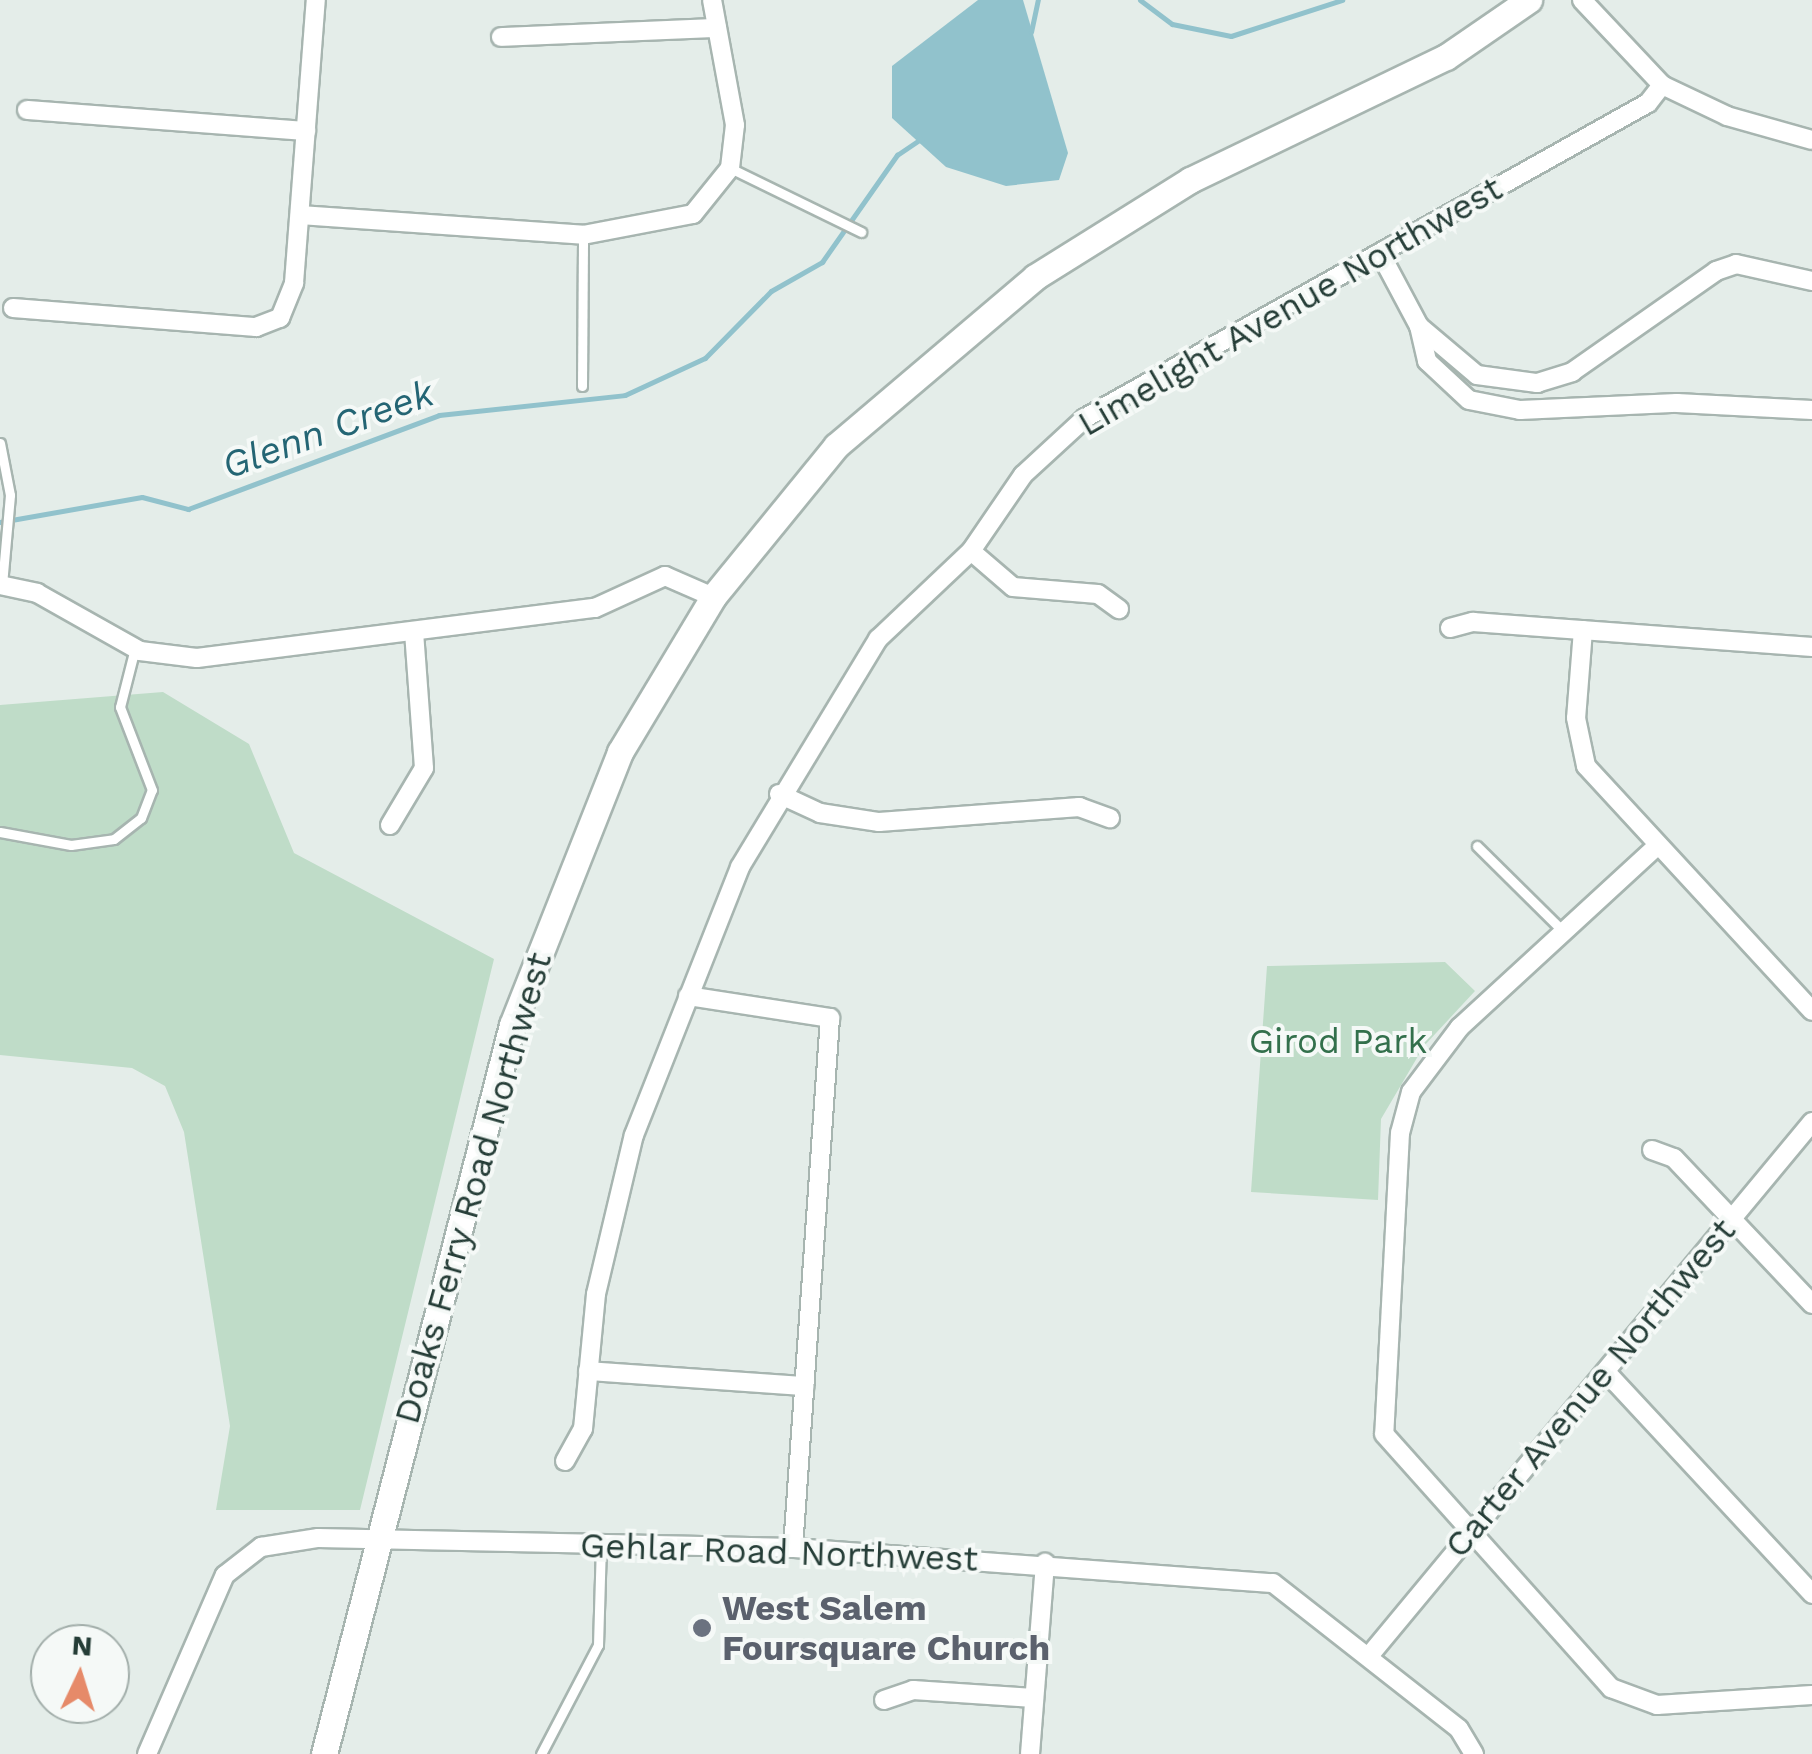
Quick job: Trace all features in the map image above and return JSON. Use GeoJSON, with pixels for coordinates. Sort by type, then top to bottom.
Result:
{"type":"FeatureCollection","features":[{"type":"Feature","properties":{"kind":"main road","name":"Doaks Ferry Road Northwest"},"geometry":{"type":"LineString","coordinates":[[324,1754],[495,1081],[544,932],[620,752],[713,596],[836,446],[1036,277],[1190,180],[1446,57],[1528,0]]}},
{"type":"Feature","properties":{"kind":"street"},"geometry":{"type":"LineString","coordinates":[[13,308],[256,327],[290,306],[316,0]]}},
{"type":"Feature","properties":{"kind":"street"},"geometry":{"type":"LineString","coordinates":[[300,215],[583,235],[674,223],[714,196],[730,168],[736,125],[712,0]]}},
{"type":"Feature","properties":{"kind":"street"},"geometry":{"type":"LineString","coordinates":[[1582,0],[1662,85],[1726,116],[1812,140]]}},
{"type":"Feature","properties":{"kind":"street"},"geometry":{"type":"LineString","coordinates":[[501,37],[717,28]]}},
{"type":"Feature","properties":{"kind":"street","name":"Limelight Avenue Northwest"},"geometry":{"type":"LineString","coordinates":[[565,1461],[583,1430],[596,1294],[631,1147],[688,996],[779,794],[878,639],[971,551],[1052,442],[1648,103],[1662,85]]}},
{"type":"Feature","properties":{"kind":"street"},"geometry":{"type":"LineString","coordinates":[[27,110],[306,131]]}},
{"type":"Feature","properties":{"kind":"street"},"geometry":{"type":"LineString","coordinates":[[1380,253],[1419,326],[1427,361],[1469,400],[1520,410],[1660,403],[1812,410]]}},
{"type":"Feature","properties":{"kind":"street"},"geometry":{"type":"LineString","coordinates":[[1419,326],[1477,375],[1537,383],[1572,372],[1716,270],[1736,264],[1812,281]]}},
{"type":"Feature","properties":{"kind":"street"},"geometry":{"type":"LineString","coordinates":[[971,551],[1013,587],[1098,594],[1120,609]]}},
{"type":"Feature","properties":{"kind":"street"},"geometry":{"type":"LineString","coordinates":[[1,585],[37,593],[136,648],[197,658],[595,608],[665,576],[713,596]]}},
{"type":"Feature","properties":{"kind":"street"},"geometry":{"type":"LineString","coordinates":[[1450,628],[1583,630],[1812,648]]}},
{"type":"Feature","properties":{"kind":"street"},"geometry":{"type":"LineString","coordinates":[[1583,630],[1576,744],[1657,846],[1812,1011]]}},
{"type":"Feature","properties":{"kind":"street"},"geometry":{"type":"LineString","coordinates":[[390,824],[424,768],[414,632]]}},
{"type":"Feature","properties":{"kind":"street"},"geometry":{"type":"LineString","coordinates":[[779,794],[820,813],[879,822],[1079,807],[1110,818]]}},
{"type":"Feature","properties":{"kind":"street"},"geometry":{"type":"LineString","coordinates":[[1657,846],[1431,1060],[1400,1133],[1382,1422],[1392,1452],[1631,1699],[1658,1705],[1812,1695]]}},
{"type":"Feature","properties":{"kind":"street"},"geometry":{"type":"LineString","coordinates":[[688,996],[830,1018],[793,1548]]}},
{"type":"Feature","properties":{"kind":"street","name":"Carter Avenue Northwest"},"geometry":{"type":"LineString","coordinates":[[1368,1656],[1812,1122]]}},
{"type":"Feature","properties":{"kind":"street"},"geometry":{"type":"LineString","coordinates":[[1652,1150],[1674,1158],[1812,1304]]}},
{"type":"Feature","properties":{"kind":"street"},"geometry":{"type":"LineString","coordinates":[[588,1371],[804,1386]]}},
{"type":"Feature","properties":{"kind":"street"},"geometry":{"type":"LineString","coordinates":[[1606,1372],[1812,1594]]}},
{"type":"Feature","properties":{"kind":"street","name":"Gehlar Road Northwest"},"geometry":{"type":"LineString","coordinates":[[147,1754],[211,1597],[243,1558],[284,1539],[793,1548],[1045,1563],[1273,1584],[1459,1728],[1474,1754]]}},
{"type":"Feature","properties":{"kind":"street"},"geometry":{"type":"LineString","coordinates":[[1030,1754],[1045,1563]]}},
{"type":"Feature","properties":{"kind":"street"},"geometry":{"type":"LineString","coordinates":[[884,1700],[913,1690],[1034,1698]]}},
{"type":"Feature","properties":{"kind":"lane"},"geometry":{"type":"LineString","coordinates":[[730,168],[862,232]]}},
{"type":"Feature","properties":{"kind":"lane"},"geometry":{"type":"LineString","coordinates":[[582,386],[583,235]]}},
{"type":"Feature","properties":{"kind":"lane"},"geometry":{"type":"LineString","coordinates":[[0,443],[10,496],[1,585]]}},
{"type":"Feature","properties":{"kind":"lane"},"geometry":{"type":"LineString","coordinates":[[0,832],[71,845],[114,839],[141,818],[152,790],[120,708],[136,648]]}},
{"type":"Feature","properties":{"kind":"lane"},"geometry":{"type":"LineString","coordinates":[[1476,846],[1564,932]]}},
{"type":"Feature","properties":{"kind":"lane"},"geometry":{"type":"LineString","coordinates":[[541,1754],[598,1645],[600,1545]]}},
{"type":"Feature","properties":{"kind":"green space"},"geometry":{"type":"Polygon","coordinates":[[[163,692],[249,744],[294,853],[494,959],[360,1510],[216,1510],[230,1426],[184,1132],[165,1086],[132,1068],[0,1055],[0,705],[163,692]]]}},
{"type":"Feature","properties":{"kind":"green space","name":"Girod Park"},"geometry":{"type":"Polygon","coordinates":[[[1445,962],[1475,991],[1424,1046],[1381,1119],[1378,1200],[1251,1192],[1267,966],[1445,962]]]}},
{"type":"Feature","properties":{"kind":"water"},"geometry":{"type":"Polygon","coordinates":[[[978,0],[1023,0],[1068,153],[1059,180],[1006,186],[946,167],[892,118],[892,66],[978,0]]]}},
{"type":"Feature","properties":{"kind":"waterway","name":"Glenn Creek"},"geometry":{"type":"LineString","coordinates":[[1031,32],[1038,0]]}},
{"type":"Feature","properties":{"kind":"waterway","name":"Glenn Creek"},"geometry":{"type":"LineString","coordinates":[[1140,0],[1172,24],[1231,36],[1342,0]]}},
{"type":"Feature","properties":{"kind":"waterway","name":"Glenn Creek"},"geometry":{"type":"LineString","coordinates":[[0,522],[142,497],[188,509],[439,415],[625,395],[705,358],[771,291],[822,262],[897,155],[921,139]]}},
{"type":"Feature","properties":{"kind":"place","name":"West Salem Foursquare Church"},"geometry":{"type":"Point","coordinates":[702,1628]}}]}
